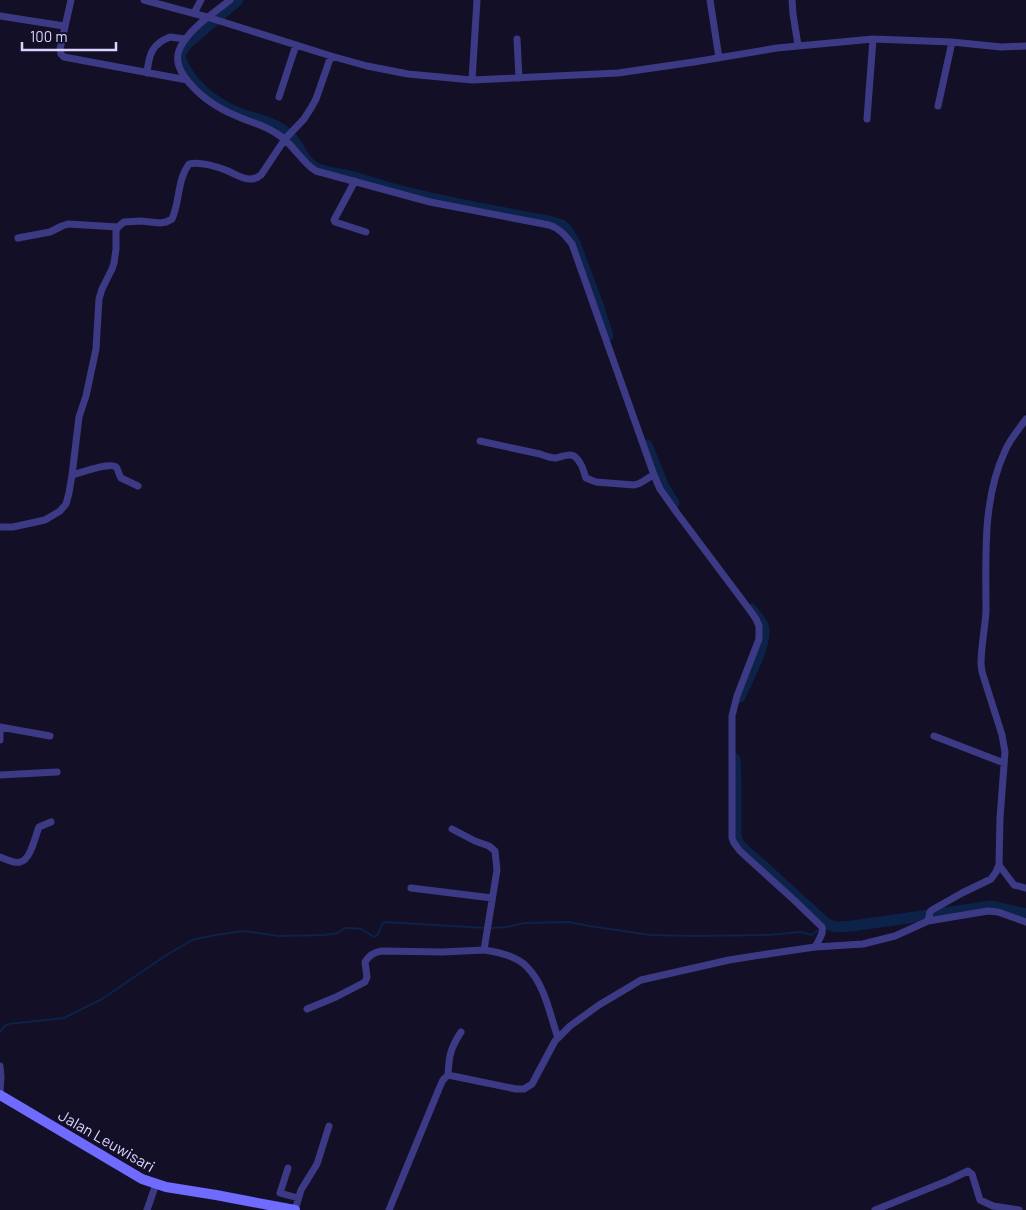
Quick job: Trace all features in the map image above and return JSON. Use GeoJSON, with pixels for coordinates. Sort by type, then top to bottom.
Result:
{"type":"FeatureCollection","features":[{"type":"Feature","properties":{"kind":"main road","name":"Jalan Leuwisari"},"geometry":{"type":"LineString","coordinates":[[0,1096],[142,1179],[156,1184],[295,1210]]}},
{"type":"Feature","properties":{"kind":"street"},"geometry":{"type":"LineString","coordinates":[[70,0],[60,49],[64,57],[187,80]]}},
{"type":"Feature","properties":{"kind":"street"},"geometry":{"type":"LineString","coordinates":[[144,0],[194,13],[331,56],[389,70],[431,77],[472,80],[618,73],[798,45],[872,39],[1026,46]]}},
{"type":"Feature","properties":{"kind":"street"},"geometry":{"type":"LineString","coordinates":[[194,13],[201,0]]}},
{"type":"Feature","properties":{"kind":"street"},"geometry":{"type":"LineString","coordinates":[[230,0],[213,19],[193,30],[179,50],[178,68],[200,94],[215,106],[288,136],[308,165],[316,171],[430,202],[554,226],[572,244],[660,489],[752,613],[759,626],[759,639],[737,696],[732,716],[732,838],[740,851],[822,927],[822,934],[815,947]]}},
{"type":"Feature","properties":{"kind":"street"},"geometry":{"type":"LineString","coordinates":[[472,80],[477,0]]}},
{"type":"Feature","properties":{"kind":"street"},"geometry":{"type":"LineString","coordinates":[[710,0],[719,58]]}},
{"type":"Feature","properties":{"kind":"street"},"geometry":{"type":"LineString","coordinates":[[792,0],[798,45]]}},
{"type":"Feature","properties":{"kind":"street"},"geometry":{"type":"LineString","coordinates":[[0,16],[64,26]]}},
{"type":"Feature","properties":{"kind":"street"},"geometry":{"type":"LineString","coordinates":[[147,73],[149,57],[156,45],[170,37],[185,39]]}},
{"type":"Feature","properties":{"kind":"street"},"geometry":{"type":"LineString","coordinates":[[867,119],[872,39]]}},
{"type":"Feature","properties":{"kind":"street"},"geometry":{"type":"LineString","coordinates":[[517,40],[519,78]]}},
{"type":"Feature","properties":{"kind":"street"},"geometry":{"type":"LineString","coordinates":[[938,106],[952,42]]}},
{"type":"Feature","properties":{"kind":"street"},"geometry":{"type":"LineString","coordinates":[[279,97],[296,45]]}},
{"type":"Feature","properties":{"kind":"street"},"geometry":{"type":"LineString","coordinates":[[0,528],[13,528],[45,520],[60,511],[66,504],[72,475],[79,417],[86,396],[96,349],[99,298],[114,263],[116,231],[120,224],[141,221],[166,222],[172,219],[180,194],[182,176],[189,164],[194,162],[209,165],[243,178],[255,178],[262,175],[288,136],[304,119],[316,99],[331,56]]}},
{"type":"Feature","properties":{"kind":"street"},"geometry":{"type":"LineString","coordinates":[[355,181],[334,220],[366,232]]}},
{"type":"Feature","properties":{"kind":"street"},"geometry":{"type":"LineString","coordinates":[[18,238],[50,232],[68,224],[118,227]]}},
{"type":"Feature","properties":{"kind":"street"},"geometry":{"type":"LineString","coordinates":[[929,917],[932,910],[991,879],[999,865],[1005,752],[981,664],[986,614],[986,551],[989,513],[995,481],[1006,449],[1026,419]]}},
{"type":"Feature","properties":{"kind":"street"},"geometry":{"type":"LineString","coordinates":[[480,442],[540,454],[550,458],[572,455],[581,464],[586,478],[596,482],[638,485],[654,475]]}},
{"type":"Feature","properties":{"kind":"street"},"geometry":{"type":"LineString","coordinates":[[72,475],[106,466],[114,466],[117,468],[121,478],[138,486]]}},
{"type":"Feature","properties":{"kind":"street"},"geometry":{"type":"LineString","coordinates":[[0,740],[0,727],[50,736]]}},
{"type":"Feature","properties":{"kind":"street"},"geometry":{"type":"LineString","coordinates":[[934,736],[1004,763]]}},
{"type":"Feature","properties":{"kind":"street"},"geometry":{"type":"LineString","coordinates":[[0,775],[57,772]]}},
{"type":"Feature","properties":{"kind":"street"},"geometry":{"type":"LineString","coordinates":[[0,857],[17,863],[23,861],[30,853],[40,827],[51,822]]}},
{"type":"Feature","properties":{"kind":"street"},"geometry":{"type":"LineString","coordinates":[[452,829],[489,846],[495,851],[497,870],[484,950]]}},
{"type":"Feature","properties":{"kind":"street"},"geometry":{"type":"LineString","coordinates":[[999,865],[1014,885],[1026,888]]}},
{"type":"Feature","properties":{"kind":"street"},"geometry":{"type":"LineString","coordinates":[[411,888],[492,898]]}},
{"type":"Feature","properties":{"kind":"street"},"geometry":{"type":"LineString","coordinates":[[448,1075],[524,1089],[532,1084],[555,1041],[570,1026],[599,1005],[641,980],[729,960],[815,947],[863,944],[895,936],[929,917],[988,911],[998,912],[1026,922]]}},
{"type":"Feature","properties":{"kind":"street"},"geometry":{"type":"LineString","coordinates":[[307,1009],[365,982],[367,977],[365,962],[370,956],[378,952],[484,950],[516,958],[528,968],[544,993],[558,1038]]}},
{"type":"Feature","properties":{"kind":"street"},"geometry":{"type":"LineString","coordinates":[[390,1210],[441,1084],[448,1075],[449,1057],[461,1032]]}},
{"type":"Feature","properties":{"kind":"street"},"geometry":{"type":"LineString","coordinates":[[0,1066],[2,1077],[0,1091]]}},
{"type":"Feature","properties":{"kind":"street"},"geometry":{"type":"LineString","coordinates":[[295,1210],[298,1198],[317,1164],[329,1126]]}},
{"type":"Feature","properties":{"kind":"street"},"geometry":{"type":"LineString","coordinates":[[288,1168],[280,1192],[298,1198]]}},
{"type":"Feature","properties":{"kind":"street"},"geometry":{"type":"LineString","coordinates":[[875,1210],[941,1184],[968,1171],[972,1174],[980,1200],[993,1206],[1019,1210]]}},
{"type":"Feature","properties":{"kind":"street"},"geometry":{"type":"LineString","coordinates":[[147,1210],[156,1184]]}},
{"type":"Feature","properties":{"kind":"waterway"},"geometry":{"type":"LineString","coordinates":[[238,0],[187,44],[182,51],[180,57],[184,67],[203,91],[220,104],[244,115],[274,125],[290,135],[308,162],[316,168],[397,190],[562,225],[575,243],[608,336]]}},
{"type":"Feature","properties":{"kind":"waterway"},"geometry":{"type":"LineString","coordinates":[[647,445],[664,487],[674,503]]}},
{"type":"Feature","properties":{"kind":"waterway"},"geometry":{"type":"LineString","coordinates":[[740,697],[763,641],[763,625],[751,609]]}},
{"type":"Feature","properties":{"kind":"waterway"},"geometry":{"type":"LineString","coordinates":[[735,759],[737,840],[741,846],[827,924],[836,927],[852,926],[992,906],[1026,914]]}},
{"type":"Feature","properties":{"kind":"waterway"},"geometry":{"type":"LineString","coordinates":[[0,1032],[9,1024],[64,1018],[102,999],[192,940],[215,935],[244,931],[279,936],[324,935],[338,933],[345,928],[350,928],[361,929],[374,937],[385,922],[486,928]]}},
{"type":"Feature","properties":{"kind":"waterway"},"geometry":{"type":"LineString","coordinates":[[491,928],[524,923],[569,922],[651,935],[769,935],[800,932],[812,935],[817,931]]}}]}
